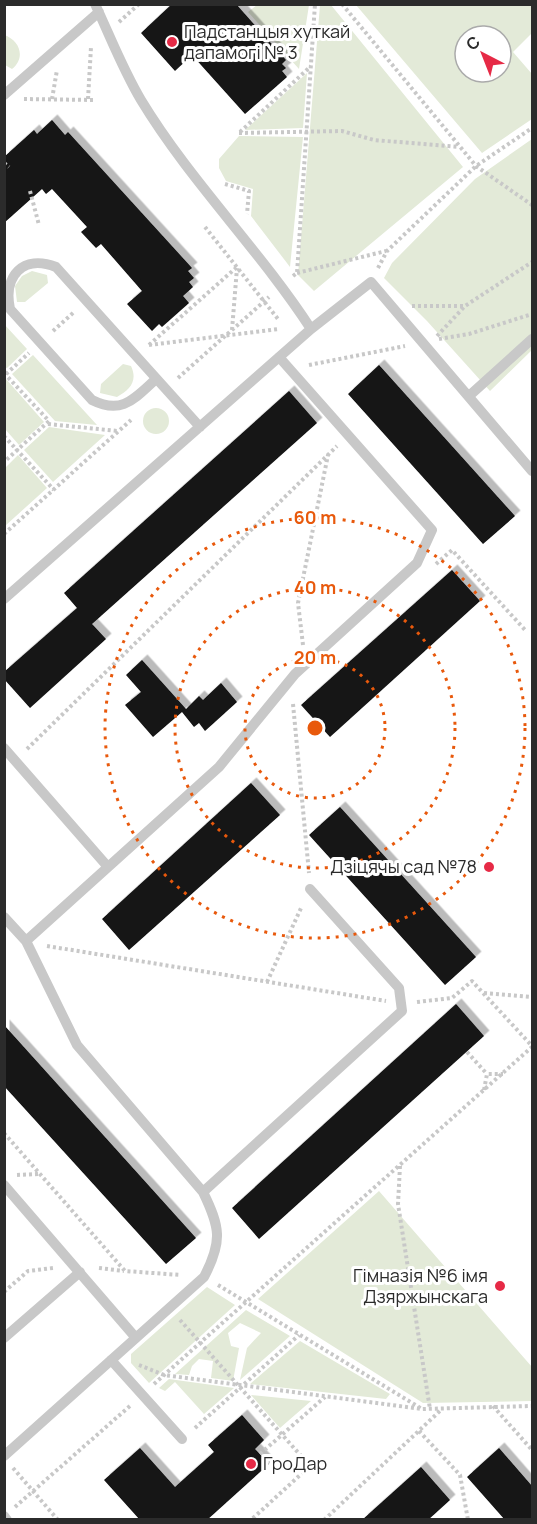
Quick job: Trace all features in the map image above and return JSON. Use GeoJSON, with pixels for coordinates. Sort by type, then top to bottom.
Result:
{"type":"FeatureCollection","features":[{"type":"Feature","properties":{"kind":"lane"},"geometry":{"type":"LineString","coordinates":[[4,95],[97,8],[141,100],[194,174],[282,285],[311,329]]}},
{"type":"Feature","properties":{"kind":"lane"},"geometry":{"type":"LineString","coordinates":[[156,379],[134,399],[120,406],[105,407],[92,400],[10,309],[7,294],[11,281],[19,269],[30,263],[43,262],[56,267],[200,427]]}},
{"type":"Feature","properties":{"kind":"lane"},"geometry":{"type":"LineString","coordinates":[[4,599],[311,329],[371,282],[532,471]]}},
{"type":"Feature","properties":{"kind":"lane"},"geometry":{"type":"LineString","coordinates":[[469,396],[532,339]]}},
{"type":"Feature","properties":{"kind":"lane"},"geometry":{"type":"LineString","coordinates":[[26,941],[219,767],[290,680],[417,563],[432,530],[279,357]]}},
{"type":"Feature","properties":{"kind":"lane"},"geometry":{"type":"LineString","coordinates":[[4,748],[108,867]]}},
{"type":"Feature","properties":{"kind":"lane"},"geometry":{"type":"LineString","coordinates":[[202,1192],[402,1011],[399,988],[310,889]]}},
{"type":"Feature","properties":{"kind":"lane"},"geometry":{"type":"LineString","coordinates":[[4,917],[26,941],[76,1045],[202,1192],[217,1220],[219,1238],[214,1259],[204,1277],[4,1456]]}},
{"type":"Feature","properties":{"kind":"lane"},"geometry":{"type":"LineString","coordinates":[[4,1185],[136,1338]]}},
{"type":"Feature","properties":{"kind":"lane"},"geometry":{"type":"LineString","coordinates":[[4,1338],[77,1269]]}},
{"type":"Feature","properties":{"kind":"lane"},"geometry":{"type":"LineString","coordinates":[[111,1360],[183,1439]]}},
{"type":"Feature","properties":{"kind":"path"},"geometry":{"type":"LineString","coordinates":[[116,25],[139,4]]}},
{"type":"Feature","properties":{"kind":"path"},"geometry":{"type":"LineString","coordinates":[[297,273],[315,4]]}},
{"type":"Feature","properties":{"kind":"path"},"geometry":{"type":"LineString","coordinates":[[342,4],[476,166],[532,206]]}},
{"type":"Feature","properties":{"kind":"path"},"geometry":{"type":"LineString","coordinates":[[88,99],[91,47]]}},
{"type":"Feature","properties":{"kind":"path"},"geometry":{"type":"LineString","coordinates":[[310,66],[239,133],[342,131],[374,140],[460,147]]}},
{"type":"Feature","properties":{"kind":"path"},"geometry":{"type":"LineString","coordinates":[[52,99],[58,68]]}},
{"type":"Feature","properties":{"kind":"path"},"geometry":{"type":"LineString","coordinates":[[23,99],[95,100]]}},
{"type":"Feature","properties":{"kind":"path"},"geometry":{"type":"LineString","coordinates":[[371,282],[387,251],[476,166],[532,128]]}},
{"type":"Feature","properties":{"kind":"path"},"geometry":{"type":"LineString","coordinates":[[4,162],[9,167]]}},
{"type":"Feature","properties":{"kind":"path"},"geometry":{"type":"LineString","coordinates":[[225,184],[249,191],[247,214]]}},
{"type":"Feature","properties":{"kind":"path"},"geometry":{"type":"LineString","coordinates":[[30,191],[39,225]]}},
{"type":"Feature","properties":{"kind":"path"},"geometry":{"type":"LineString","coordinates":[[205,227],[278,318]]}},
{"type":"Feature","properties":{"kind":"path"},"geometry":{"type":"LineString","coordinates":[[288,280],[297,273],[387,251]]}},
{"type":"Feature","properties":{"kind":"path"},"geometry":{"type":"LineString","coordinates":[[532,262],[465,306],[433,341],[469,334],[532,314]]}},
{"type":"Feature","properties":{"kind":"path"},"geometry":{"type":"LineString","coordinates":[[232,330],[237,267]]}},
{"type":"Feature","properties":{"kind":"path"},"geometry":{"type":"LineString","coordinates":[[237,267],[148,345],[279,329]]}},
{"type":"Feature","properties":{"kind":"path"},"geometry":{"type":"LineString","coordinates":[[173,382],[276,291]]}},
{"type":"Feature","properties":{"kind":"path"},"geometry":{"type":"LineString","coordinates":[[391,306],[465,306]]}},
{"type":"Feature","properties":{"kind":"path"},"geometry":{"type":"LineString","coordinates":[[50,334],[78,308]]}},
{"type":"Feature","properties":{"kind":"path"},"geometry":{"type":"LineString","coordinates":[[309,364],[416,344]]}},
{"type":"Feature","properties":{"kind":"path"},"geometry":{"type":"LineString","coordinates":[[30,352],[5,374],[49,421],[48,424]]}},
{"type":"Feature","properties":{"kind":"path"},"geometry":{"type":"LineString","coordinates":[[4,462],[48,424],[119,431],[4,534]]}},
{"type":"Feature","properties":{"kind":"path"},"geometry":{"type":"LineString","coordinates":[[15,760],[348,435]]}},
{"type":"Feature","properties":{"kind":"path"},"geometry":{"type":"LineString","coordinates":[[4,436],[54,490]]}},
{"type":"Feature","properties":{"kind":"path"},"geometry":{"type":"LineString","coordinates":[[306,664],[298,603],[328,455]]}},
{"type":"Feature","properties":{"kind":"path"},"geometry":{"type":"LineString","coordinates":[[435,565],[452,550],[526,631]]}},
{"type":"Feature","properties":{"kind":"path"},"geometry":{"type":"LineString","coordinates":[[267,982],[310,889],[305,813],[290,680]]}},
{"type":"Feature","properties":{"kind":"path"},"geometry":{"type":"LineString","coordinates":[[46,946],[401,1004],[452,998],[472,981],[532,1046],[246,1302]]}},
{"type":"Feature","properties":{"kind":"path"},"geometry":{"type":"LineString","coordinates":[[484,993],[532,997]]}},
{"type":"Feature","properties":{"kind":"path"},"geometry":{"type":"LineString","coordinates":[[467,1052],[487,1074],[503,1074]]}},
{"type":"Feature","properties":{"kind":"path"},"geometry":{"type":"LineString","coordinates":[[484,1090],[487,1074]]}},
{"type":"Feature","properties":{"kind":"path"},"geometry":{"type":"LineString","coordinates":[[4,1133],[125,1271],[188,1275],[194,1270],[422,1409]]}},
{"type":"Feature","properties":{"kind":"path"},"geometry":{"type":"LineString","coordinates":[[400,1165],[398,1204],[430,1409]]}},
{"type":"Feature","properties":{"kind":"path"},"geometry":{"type":"LineString","coordinates":[[4,1175],[40,1174]]}},
{"type":"Feature","properties":{"kind":"path"},"geometry":{"type":"LineString","coordinates":[[4,1292],[28,1271],[77,1269]]}},
{"type":"Feature","properties":{"kind":"path"},"geometry":{"type":"LineString","coordinates":[[169,1308],[310,1466],[251,1520]]}},
{"type":"Feature","properties":{"kind":"path"},"geometry":{"type":"LineString","coordinates":[[183,1439],[299,1335]]}},
{"type":"Feature","properties":{"kind":"path"},"geometry":{"type":"LineString","coordinates":[[164,1375],[422,1409],[532,1406]]}},
{"type":"Feature","properties":{"kind":"path"},"geometry":{"type":"LineString","coordinates":[[260,1454],[325,1396]]}},
{"type":"Feature","properties":{"kind":"path"},"geometry":{"type":"LineString","coordinates":[[493,1406],[532,1450]]}},
{"type":"Feature","properties":{"kind":"path"},"geometry":{"type":"LineString","coordinates":[[324,1520],[443,1408]]}},
{"type":"Feature","properties":{"kind":"path"},"geometry":{"type":"LineString","coordinates":[[419,1431],[460,1475],[468,1520]]}},
{"type":"Feature","properties":{"kind":"path"},"geometry":{"type":"LineString","coordinates":[[12,1466],[58,1520]]}},
{"type":"Feature","properties":{"kind":"green space"},"geometry":{"type":"Polygon","coordinates":[[[257,5],[309,5],[299,69],[248,12],[257,5]]]}},
{"type":"Feature","properties":{"kind":"green space"},"geometry":{"type":"Polygon","coordinates":[[[320,5],[331,5],[463,167],[314,291],[298,275],[320,5]]]}},
{"type":"Feature","properties":{"kind":"green space"},"geometry":{"type":"Polygon","coordinates":[[[356,5],[532,5],[532,33],[513,52],[532,74],[532,119],[482,153],[356,5]]]}},
{"type":"Feature","properties":{"kind":"green space"},"geometry":{"type":"Polygon","coordinates":[[[4,35],[14,41],[19,50],[19,60],[12,69],[5,65],[4,35]]]}},
{"type":"Feature","properties":{"kind":"green space"},"geometry":{"type":"Polygon","coordinates":[[[307,73],[303,128],[245,130],[307,73]]]}},
{"type":"Feature","properties":{"kind":"green space"},"geometry":{"type":"Polygon","coordinates":[[[239,136],[303,137],[290,267],[251,216],[253,189],[226,181],[219,168],[219,159],[239,136]]]}},
{"type":"Feature","properties":{"kind":"green space"},"geometry":{"type":"Polygon","coordinates":[[[532,139],[532,350],[490,391],[427,321],[384,278],[392,263],[475,179],[532,139]]]}},
{"type":"Feature","properties":{"kind":"green space"},"geometry":{"type":"Polygon","coordinates":[[[32,271],[47,275],[48,283],[25,302],[17,302],[15,286],[22,276],[32,271]]]}},
{"type":"Feature","properties":{"kind":"green space"},"geometry":{"type":"Polygon","coordinates":[[[4,324],[27,349],[7,368],[4,367],[4,324]]]}},
{"type":"Feature","properties":{"kind":"green space"},"geometry":{"type":"Polygon","coordinates":[[[33,355],[97,425],[55,421],[12,374],[33,355]]]}},
{"type":"Feature","properties":{"kind":"green space"},"geometry":{"type":"Polygon","coordinates":[[[123,364],[131,366],[133,371],[133,381],[129,388],[117,397],[100,393],[101,384],[123,364]]]}},
{"type":"Feature","properties":{"kind":"green space"},"geometry":{"type":"Polygon","coordinates":[[[6,379],[44,422],[19,445],[5,429],[6,379]]]}},
{"type":"Feature","properties":{"kind":"green space"},"geometry":{"type":"Polygon","coordinates":[[[156,408],[165,412],[169,421],[165,430],[156,434],[147,430],[143,421],[147,412],[156,408]]]}},
{"type":"Feature","properties":{"kind":"green space"},"geometry":{"type":"Polygon","coordinates":[[[49,427],[105,435],[53,482],[24,450],[49,427]]]}},
{"type":"Feature","properties":{"kind":"green space"},"geometry":{"type":"Polygon","coordinates":[[[18,455],[47,488],[5,526],[5,468],[18,455]]]}},
{"type":"Feature","properties":{"kind":"green space"},"geometry":{"type":"Polygon","coordinates":[[[379,1191],[532,1367],[532,1401],[423,1403],[258,1299],[379,1191]]]}},
{"type":"Feature","properties":{"kind":"green space"},"geometry":{"type":"Polygon","coordinates":[[[207,1287],[235,1305],[149,1383],[131,1363],[131,1354],[207,1287]]]}},
{"type":"Feature","properties":{"kind":"green space"},"geometry":{"type":"Polygon","coordinates":[[[246,1310],[290,1336],[240,1380],[247,1348],[261,1333],[240,1323],[228,1333],[231,1346],[239,1348],[233,1381],[211,1378],[213,1361],[199,1359],[192,1366],[189,1375],[175,1374],[246,1310]]]}},
{"type":"Feature","properties":{"kind":"green space"},"geometry":{"type":"Polygon","coordinates":[[[300,1341],[390,1394],[386,1399],[250,1384],[300,1341]]]}},
{"type":"Feature","properties":{"kind":"green space"},"geometry":{"type":"Polygon","coordinates":[[[169,1379],[234,1388],[204,1414],[175,1382],[165,1391],[159,1388],[169,1379]]]}},
{"type":"Feature","properties":{"kind":"green space"},"geometry":{"type":"Polygon","coordinates":[[[251,1395],[311,1401],[280,1428],[251,1395]]]}},
{"type":"Feature","properties":{"kind":"building"},"geometry":{"type":"Polygon","coordinates":[[[172,4],[236,4],[286,60],[282,64],[286,68],[282,71],[287,77],[245,114],[192,55],[175,71],[141,33],[172,4]]]}},
{"type":"Feature","properties":{"kind":"building"},"geometry":{"type":"Polygon","coordinates":[[[52,120],[65,135],[68,132],[192,268],[188,271],[194,278],[189,282],[193,287],[183,296],[189,303],[162,327],[159,324],[152,331],[127,304],[142,291],[101,244],[96,248],[81,232],[87,227],[52,189],[46,194],[42,189],[4,223],[4,157],[34,130],[37,134],[52,120]]]}},
{"type":"Feature","properties":{"kind":"building"},"geometry":{"type":"Polygon","coordinates":[[[379,365],[515,516],[483,544],[348,394],[379,365]]]}},
{"type":"Feature","properties":{"kind":"building"},"geometry":{"type":"Polygon","coordinates":[[[289,391],[317,423],[92,624],[106,639],[30,708],[4,679],[4,672],[77,608],[64,593],[289,391]]]}},
{"type":"Feature","properties":{"kind":"building"},"geometry":{"type":"Polygon","coordinates":[[[452,570],[480,601],[330,737],[301,705],[452,570]]]}},
{"type":"Feature","properties":{"kind":"building"},"geometry":{"type":"Polygon","coordinates":[[[142,660],[186,709],[199,696],[203,700],[221,683],[237,702],[205,731],[199,723],[194,727],[182,712],[153,737],[125,705],[141,692],[126,675],[142,660]]]}},
{"type":"Feature","properties":{"kind":"building"},"geometry":{"type":"Polygon","coordinates":[[[251,783],[280,815],[129,950],[102,919],[251,783]]]}},
{"type":"Feature","properties":{"kind":"building"},"geometry":{"type":"Polygon","coordinates":[[[340,807],[476,957],[445,985],[309,835],[340,807]]]}},
{"type":"Feature","properties":{"kind":"building"},"geometry":{"type":"Polygon","coordinates":[[[456,1004],[484,1036],[259,1239],[232,1208],[456,1004]]]}},
{"type":"Feature","properties":{"kind":"building"},"geometry":{"type":"Polygon","coordinates":[[[4,1025],[196,1238],[166,1264],[4,1086],[4,1025]]]}},
{"type":"Feature","properties":{"kind":"building"},"geometry":{"type":"Polygon","coordinates":[[[242,1415],[264,1440],[255,1449],[269,1464],[207,1520],[140,1520],[104,1480],[140,1448],[175,1487],[214,1452],[208,1445],[242,1415]]]}},
{"type":"Feature","properties":{"kind":"building"},"geometry":{"type":"Polygon","coordinates":[[[499,1448],[532,1486],[532,1520],[505,1520],[467,1477],[499,1448]]]}},
{"type":"Feature","properties":{"kind":"building"},"geometry":{"type":"Polygon","coordinates":[[[421,1467],[450,1500],[428,1520],[362,1520],[421,1467]]]}},
{"type":"Feature","properties":{"kind":"place","name":"Падстанцыя хуткай дапамогі № 3"},"geometry":{"type":"Point","coordinates":[172,42]}},
{"type":"Feature","properties":{"kind":"place","name":"Дзіцячы сад №78"},"geometry":{"type":"Point","coordinates":[489,867]}},
{"type":"Feature","properties":{"kind":"place","name":"Гімназія №6 імя Дзяржынскага"},"geometry":{"type":"Point","coordinates":[500,1286]}},
{"type":"Feature","properties":{"kind":"place","name":"ГроДар"},"geometry":{"type":"Point","coordinates":[251,1464]}}]}
